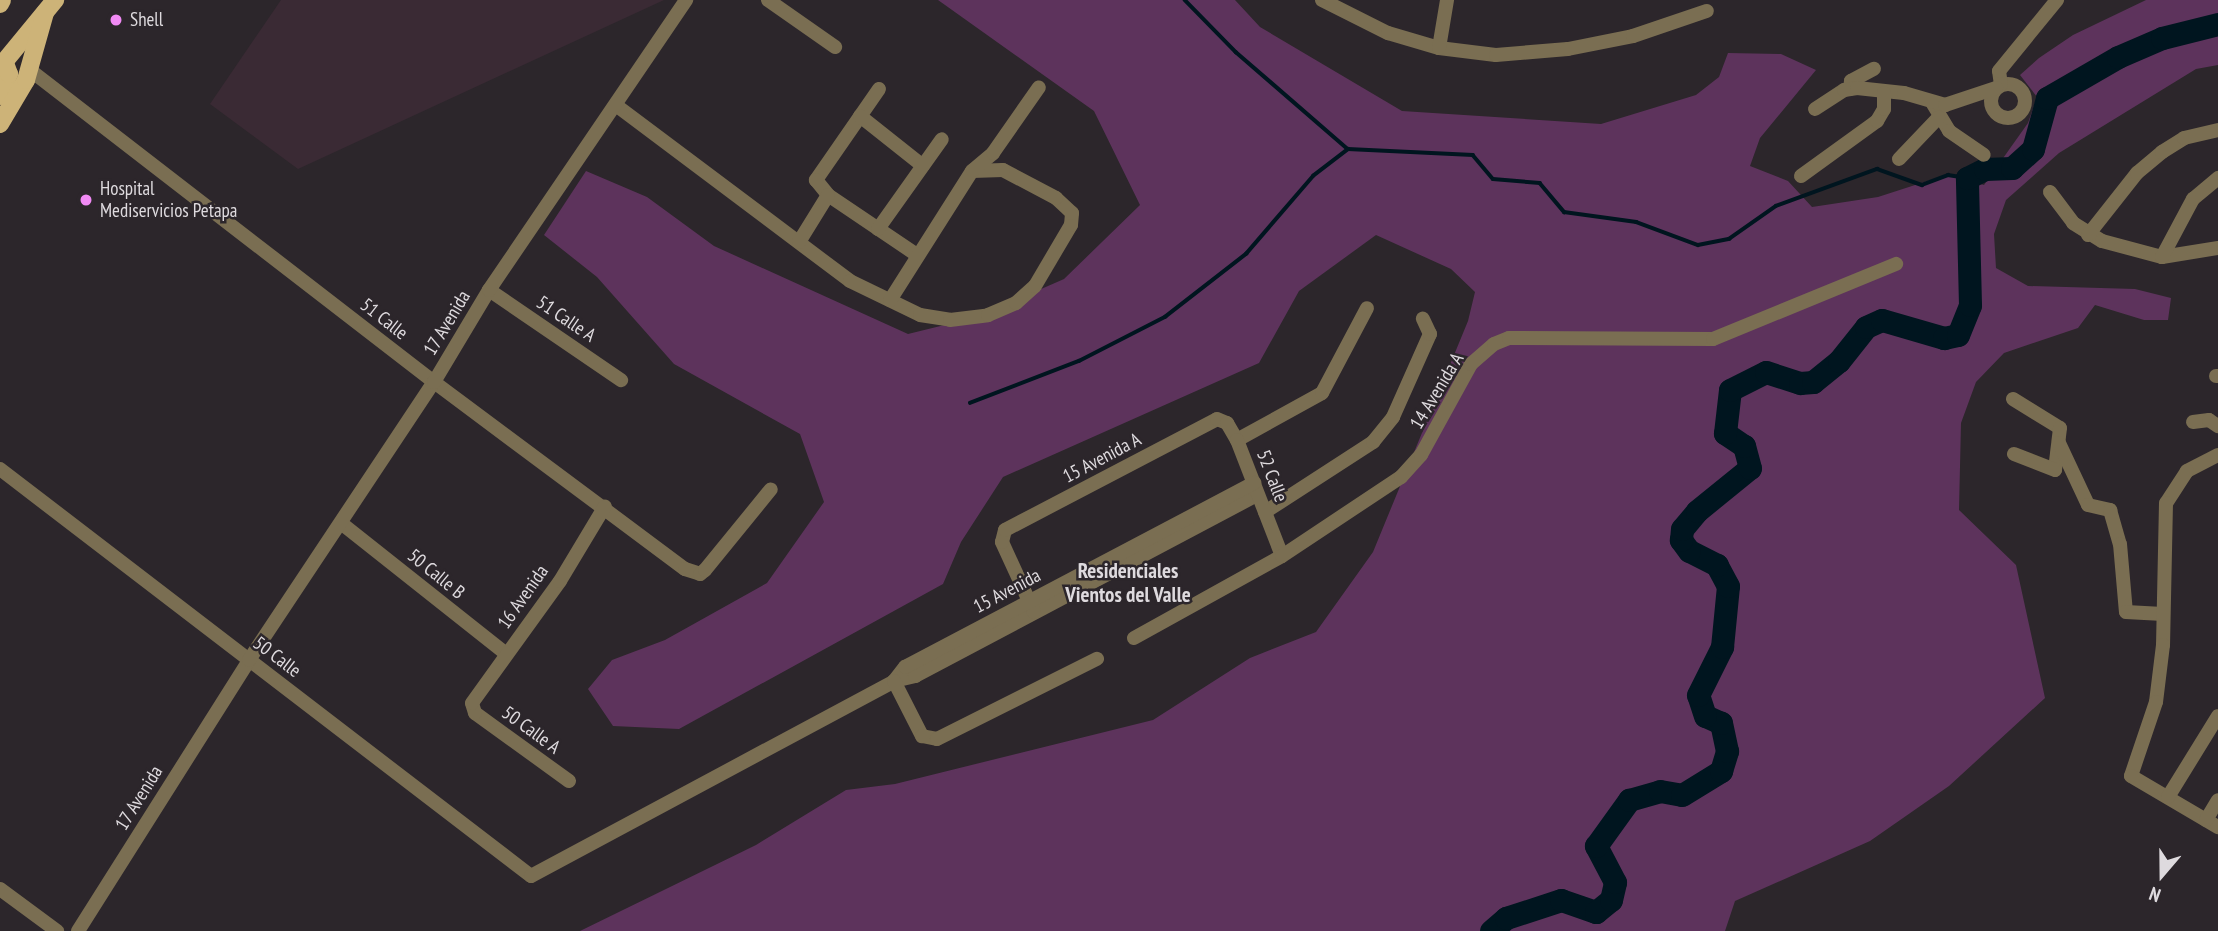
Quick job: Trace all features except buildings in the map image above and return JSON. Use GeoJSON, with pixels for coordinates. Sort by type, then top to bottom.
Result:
{"type":"FeatureCollection","features":[{"type":"Feature","properties":{"kind":"main road"},"geometry":{"type":"LineString","coordinates":[[0,96],[9,74],[2,65],[50,7]]}},
{"type":"Feature","properties":{"kind":"main road"},"geometry":{"type":"LineString","coordinates":[[0,124],[30,70],[50,7]]}},
{"type":"Feature","properties":{"kind":"street","name":"17 Avenida"},"geometry":{"type":"LineString","coordinates":[[78,931],[249,660],[434,382],[489,290],[617,106],[686,0]]}},
{"type":"Feature","properties":{"kind":"street"},"geometry":{"type":"LineString","coordinates":[[768,0],[835,47]]}},
{"type":"Feature","properties":{"kind":"street"},"geometry":{"type":"LineString","coordinates":[[1322,0],[1388,33],[1439,48],[1496,55],[1568,49],[1633,36],[1707,11]]}},
{"type":"Feature","properties":{"kind":"street"},"geometry":{"type":"LineString","coordinates":[[1439,48],[1447,0]]}},
{"type":"Feature","properties":{"kind":"street"},"geometry":{"type":"LineString","coordinates":[[1899,159],[1936,111],[1999,87],[1999,71],[2057,0]]}},
{"type":"Feature","properties":{"kind":"street"},"geometry":{"type":"LineString","coordinates":[[1850,89],[1851,81],[1874,69]]}},
{"type":"Feature","properties":{"kind":"street","name":"51 Calle"},"geometry":{"type":"LineString","coordinates":[[30,70],[434,382],[605,506],[685,569],[699,574],[771,489]]}},
{"type":"Feature","properties":{"kind":"street"},"geometry":{"type":"LineString","coordinates":[[890,300],[972,171],[993,153],[1039,87]]}},
{"type":"Feature","properties":{"kind":"street"},"geometry":{"type":"LineString","coordinates":[[879,89],[816,180],[828,195],[917,255]]}},
{"type":"Feature","properties":{"kind":"street"},"geometry":{"type":"LineString","coordinates":[[1815,108],[1850,89],[1905,93],[1936,111],[1984,155]]}},
{"type":"Feature","properties":{"kind":"street"},"geometry":{"type":"LineString","coordinates":[[1801,176],[1877,121],[1884,109],[1884,93]]}},
{"type":"Feature","properties":{"kind":"street"},"geometry":{"type":"LineString","coordinates":[[617,106],[850,281],[920,315],[950,320],[988,315],[1016,303],[1035,286],[1073,217],[1056,198],[1003,170],[972,171]]}},
{"type":"Feature","properties":{"kind":"street"},"geometry":{"type":"LineString","coordinates":[[860,116],[923,166]]}},
{"type":"Feature","properties":{"kind":"street"},"geometry":{"type":"LineString","coordinates":[[2088,234],[2137,173],[2162,152],[2184,138],[2218,131]]}},
{"type":"Feature","properties":{"kind":"street"},"geometry":{"type":"LineString","coordinates":[[878,229],[942,139]]}},
{"type":"Feature","properties":{"kind":"street"},"geometry":{"type":"LineString","coordinates":[[2162,257],[2193,199],[2218,178]]}},
{"type":"Feature","properties":{"kind":"street"},"geometry":{"type":"LineString","coordinates":[[2050,192],[2088,234],[2162,257],[2218,248]]}},
{"type":"Feature","properties":{"kind":"street"},"geometry":{"type":"LineString","coordinates":[[799,242],[828,195]]}},
{"type":"Feature","properties":{"kind":"street","name":"14 Avenida A"},"geometry":{"type":"LineString","coordinates":[[1134,638],[1282,556],[1401,477],[1421,456],[1471,364],[1494,344],[1510,338],[1713,340],[1896,264]]}},
{"type":"Feature","properties":{"kind":"street","name":"51 Calle A"},"geometry":{"type":"LineString","coordinates":[[489,290],[621,380]]}},
{"type":"Feature","properties":{"kind":"street"},"geometry":{"type":"LineString","coordinates":[[1237,440],[1322,393],[1367,309]]}},
{"type":"Feature","properties":{"kind":"street"},"geometry":{"type":"LineString","coordinates":[[1265,512],[1373,442],[1393,417],[1430,334],[1423,319]]}},
{"type":"Feature","properties":{"kind":"street"},"geometry":{"type":"LineString","coordinates":[[2013,399],[2059,426],[2055,470],[2014,454]]}},
{"type":"Feature","properties":{"kind":"street","name":"52 Calle"},"geometry":{"type":"LineString","coordinates":[[1217,419],[1227,423],[1237,440],[1282,556]]}},
{"type":"Feature","properties":{"kind":"street","name":"15 Avenida A"},"geometry":{"type":"LineString","coordinates":[[1031,607],[1002,542],[1005,530],[1217,419]]}},
{"type":"Feature","properties":{"kind":"street"},"geometry":{"type":"LineString","coordinates":[[2193,422],[2209,420],[2218,426]]}},
{"type":"Feature","properties":{"kind":"street"},"geometry":{"type":"LineString","coordinates":[[2059,443],[2088,505],[2110,510],[2120,544],[2126,612],[2163,614]]}},
{"type":"Feature","properties":{"kind":"street"},"geometry":{"type":"LineString","coordinates":[[2218,455],[2186,471],[2166,503],[2163,614],[2156,702],[2131,776],[2212,823],[2218,800]]}},
{"type":"Feature","properties":{"kind":"street","name":"50 Calle"},"geometry":{"type":"LineString","coordinates":[[0,469],[531,876]]}},
{"type":"Feature","properties":{"kind":"street","name":"15 Avenida"},"geometry":{"type":"LineString","coordinates":[[531,876],[894,681],[905,667],[1031,607],[1256,489]]}},
{"type":"Feature","properties":{"kind":"street","name":"16 Avenida"},"geometry":{"type":"LineString","coordinates":[[472,708],[506,654],[560,581],[605,506]]}},
{"type":"Feature","properties":{"kind":"street","name":"50 Calle B"},"geometry":{"type":"LineString","coordinates":[[341,523],[506,654]]}},
{"type":"Feature","properties":{"kind":"street"},"geometry":{"type":"LineString","coordinates":[[894,681],[922,736],[937,739],[1097,659]]}},
{"type":"Feature","properties":{"kind":"street","name":"50 Calle A"},"geometry":{"type":"LineString","coordinates":[[472,708],[569,781]]}},
{"type":"Feature","properties":{"kind":"street"},"geometry":{"type":"LineString","coordinates":[[2168,797],[2218,716]]}},
{"type":"Feature","properties":{"kind":"street"},"geometry":{"type":"LineString","coordinates":[[0,889],[57,931]]}},
{"type":"Feature","properties":{"kind":"shaded area"},"geometry":{"type":"Polygon","coordinates":[[[281,0],[664,0],[298,169],[210,104],[281,0]]]}},
{"type":"Feature","properties":{"kind":"shaded area"},"geometry":{"type":"Polygon","coordinates":[[[938,0],[1235,0],[1260,27],[1402,111],[1601,124],[1696,95],[1719,77],[1728,53],[1781,54],[1816,70],[1760,138],[1750,166],[1788,181],[1812,207],[1878,197],[1946,175],[1984,185],[2028,123],[2037,97],[2020,75],[2039,58],[2073,35],[2146,0],[2218,0],[2218,65],[2196,69],[2059,153],[2006,200],[1994,234],[1996,268],[2028,286],[2135,289],[2171,298],[2168,320],[2144,320],[2095,305],[2078,328],[2004,353],[1976,382],[1961,423],[1959,510],[2016,565],[2045,698],[1949,786],[1870,841],[1735,901],[1725,931],[580,931],[756,845],[846,790],[895,784],[1153,720],[1250,658],[1316,632],[1373,552],[1468,321],[1475,292],[1451,269],[1376,235],[1299,291],[1259,363],[1003,477],[961,542],[943,584],[679,729],[613,726],[588,689],[612,660],[665,640],[767,583],[824,502],[800,434],[674,364],[597,277],[544,235],[586,171],[647,197],[714,246],[908,334],[977,317],[1064,279],[1140,205],[1094,111],[938,0]]]}},
{"type":"Feature","properties":{"kind":"waterway"},"geometry":{"type":"LineString","coordinates":[[1185,0],[1236,52],[1348,149],[1473,155],[1493,179],[1540,183],[1564,212],[1636,222],[1698,245],[1729,239],[1776,206],[1877,169],[1922,185],[1948,175],[1967,178]]}},
{"type":"Feature","properties":{"kind":"waterway"},"geometry":{"type":"LineString","coordinates":[[1491,931],[1506,918],[1561,900],[1596,912],[1611,900],[1615,882],[1596,846],[1629,800],[1660,791],[1682,795],[1721,771],[1727,751],[1721,723],[1705,716],[1698,695],[1722,647],[1728,586],[1717,565],[1689,551],[1681,540],[1682,529],[1697,511],[1750,468],[1744,446],[1725,433],[1730,390],[1766,372],[1800,383],[1813,382],[1839,361],[1866,327],[1882,320],[1944,338],[1958,335],[1970,305],[1967,178],[1985,169],[2012,168],[2033,149],[2047,98],[2118,57],[2162,38],[2218,24]]}},
{"type":"Feature","properties":{"kind":"waterway"},"geometry":{"type":"LineString","coordinates":[[970,403],[1079,361],[1165,317],[1246,254],[1313,176],[1348,149]]}},
{"type":"Feature","properties":{"kind":"place","name":"Shell"},"geometry":{"type":"Point","coordinates":[116,20]}},
{"type":"Feature","properties":{"kind":"place","name":"Hospital Mediservicios Petapa"},"geometry":{"type":"Point","coordinates":[86,200]}},
{"type":"Feature","properties":{"kind":"district","name":"Residenciales Vientos del Valle"},"geometry":{"type":"Point","coordinates":[1128,583]}}]}
